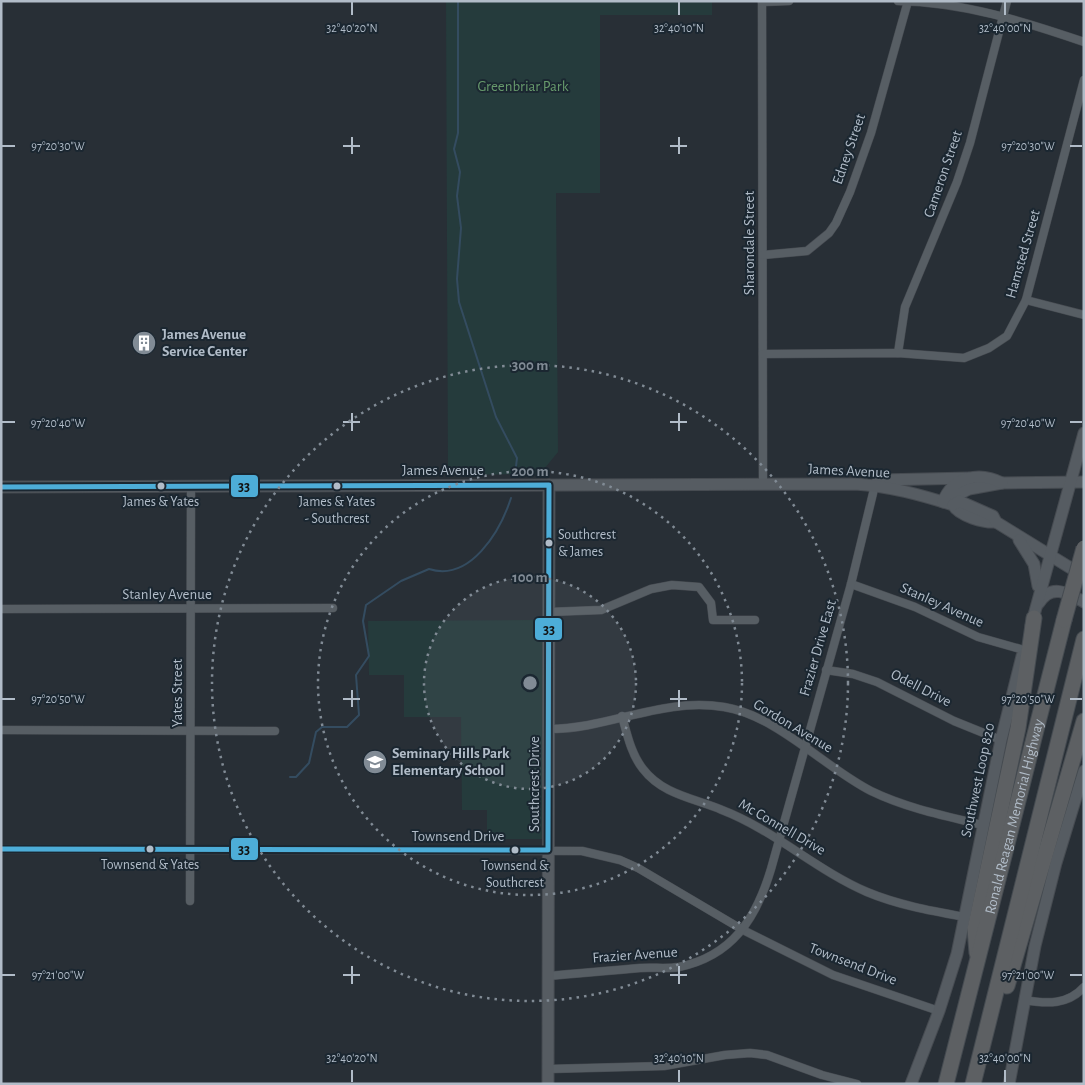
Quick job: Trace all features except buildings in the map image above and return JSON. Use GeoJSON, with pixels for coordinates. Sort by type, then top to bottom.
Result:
{"type":"FeatureCollection","features":[{"type":"Feature","properties":{"kind":"highway","name":"Ronald Reagan Memorial Highway"},"geometry":{"type":"LineString","coordinates":[[946,1084],[978,967],[1064,620],[1084,548]]}},
{"type":"Feature","properties":{"kind":"highway"},"geometry":{"type":"LineString","coordinates":[[978,967],[975,929],[1019,719],[1034,615]]}},
{"type":"Feature","properties":{"kind":"highway","name":"Ronald Reagan Memorial Highway"},"geometry":{"type":"LineString","coordinates":[[973,1084],[1023,877],[1084,639]]}},
{"type":"Feature","properties":{"kind":"highway"},"geometry":{"type":"LineString","coordinates":[[994,1000],[1006,988],[1084,721]]}},
{"type":"Feature","properties":{"kind":"main road","name":"Southwest Loop 820"},"geometry":{"type":"LineString","coordinates":[[911,1084],[939,1011],[966,917],[1001,740],[1049,555],[1084,433]]}},
{"type":"Feature","properties":{"kind":"main road"},"geometry":{"type":"LineString","coordinates":[[875,485],[879,480],[893,478],[993,478],[1002,482]]}},
{"type":"Feature","properties":{"kind":"main road"},"geometry":{"type":"LineString","coordinates":[[948,503],[951,486],[970,478]]}},
{"type":"Feature","properties":{"kind":"main road"},"geometry":{"type":"LineString","coordinates":[[948,503],[969,489],[1002,482],[1084,482]]}},
{"type":"Feature","properties":{"kind":"main road","name":"Southcrest Drive"},"geometry":{"type":"LineString","coordinates":[[548,1084],[549,485]]}},
{"type":"Feature","properties":{"kind":"main road","name":"James Avenue"},"geometry":{"type":"LineString","coordinates":[[1,487],[875,485],[948,503],[956,510],[987,523],[996,522],[1011,532]]}},
{"type":"Feature","properties":{"kind":"main road"},"geometry":{"type":"LineString","coordinates":[[1011,532],[1084,576]]}},
{"type":"Feature","properties":{"kind":"main road"},"geometry":{"type":"LineString","coordinates":[[1011,532],[1023,544],[1034,564],[1038,574],[1039,597]]}},
{"type":"Feature","properties":{"kind":"main road"},"geometry":{"type":"LineString","coordinates":[[1034,615],[1044,596],[1055,591],[1064,591],[1084,602]]}},
{"type":"Feature","properties":{"kind":"main road"},"geometry":{"type":"LineString","coordinates":[[1009,1084],[1042,915],[1084,771]]}},
{"type":"Feature","properties":{"kind":"street"},"geometry":{"type":"LineString","coordinates":[[762,2],[789,1]]}},
{"type":"Feature","properties":{"kind":"street"},"geometry":{"type":"LineString","coordinates":[[898,1],[942,4],[1002,16],[1084,42]]}},
{"type":"Feature","properties":{"kind":"street","name":"Edney Street"},"geometry":{"type":"LineString","coordinates":[[763,255],[808,251],[829,233],[836,223],[850,192],[870,133],[908,1]]}},
{"type":"Feature","properties":{"kind":"street","name":"Cameron Street"},"geometry":{"type":"LineString","coordinates":[[898,353],[905,306],[957,182],[972,135],[1006,1]]}},
{"type":"Feature","properties":{"kind":"street","name":"Sharondale Street"},"geometry":{"type":"LineString","coordinates":[[762,2],[763,484]]}},
{"type":"Feature","properties":{"kind":"street","name":"Hamsted Street"},"geometry":{"type":"LineString","coordinates":[[763,354],[898,353],[964,358],[974,355],[1007,336],[1026,300],[1084,80]]}},
{"type":"Feature","properties":{"kind":"street"},"geometry":{"type":"LineString","coordinates":[[1026,300],[1084,315]]}},
{"type":"Feature","properties":{"kind":"street","name":"Frazier Drive East"},"geometry":{"type":"LineString","coordinates":[[743,930],[763,896],[850,584],[875,485]]}},
{"type":"Feature","properties":{"kind":"street","name":"Yates Street"},"geometry":{"type":"LineString","coordinates":[[190,901],[191,486]]}},
{"type":"Feature","properties":{"kind":"street","name":"Stanley Avenue"},"geometry":{"type":"LineString","coordinates":[[850,584],[915,607],[978,637],[1024,650]]}},
{"type":"Feature","properties":{"kind":"street"},"geometry":{"type":"LineString","coordinates":[[549,612],[601,610],[651,589],[672,585],[699,587],[711,603],[713,620],[755,620]]}},
{"type":"Feature","properties":{"kind":"street","name":"Stanley Avenue"},"geometry":{"type":"LineString","coordinates":[[1,608],[333,608]]}},
{"type":"Feature","properties":{"kind":"street","name":"Odell Drive"},"geometry":{"type":"LineString","coordinates":[[826,670],[853,674],[877,682],[954,721],[1001,740]]}},
{"type":"Feature","properties":{"kind":"street","name":"Gordon Avenue"},"geometry":{"type":"LineString","coordinates":[[549,728],[603,724],[622,716],[655,708],[723,707],[751,714],[870,790],[893,800],[983,825]]}},
{"type":"Feature","properties":{"kind":"street","name":"Mc Connell Drive"},"geometry":{"type":"LineString","coordinates":[[622,716],[631,748],[643,769],[673,794],[723,810],[779,838],[866,892],[914,907],[966,917]]}},
{"type":"Feature","properties":{"kind":"street"},"geometry":{"type":"LineString","coordinates":[[1,730],[275,730]]}},
{"type":"Feature","properties":{"kind":"street","name":"Townsend Drive"},"geometry":{"type":"LineString","coordinates":[[1,849],[582,851],[620,860],[638,868],[743,930],[833,974],[939,1011]]}},
{"type":"Feature","properties":{"kind":"street","name":"Frazier Avenue"},"geometry":{"type":"LineString","coordinates":[[548,976],[676,967],[700,961],[719,951],[743,930]]}},
{"type":"Feature","properties":{"kind":"street"},"geometry":{"type":"LineString","coordinates":[[1024,1000],[1054,1003],[1066,1000],[1084,987]]}},
{"type":"Feature","properties":{"kind":"street"},"geometry":{"type":"LineString","coordinates":[[548,1069],[664,1066],[725,1055],[750,1053],[767,1055],[822,1075],[857,1084]]}},
{"type":"Feature","properties":{"kind":"street"},"geometry":{"type":"LineString","coordinates":[[818,1084],[822,1075]]}},
{"type":"Feature","properties":{"kind":"green space","name":"Greenbriar Park"},"geometry":{"type":"Polygon","coordinates":[[[446,1],[712,1],[712,15],[600,15],[600,193],[556,193],[558,452],[540,474],[448,475],[446,1]]]}},
{"type":"Feature","properties":{"kind":"green space"},"geometry":{"type":"Polygon","coordinates":[[[543,620],[544,839],[487,839],[487,810],[462,810],[461,717],[404,717],[404,675],[369,675],[368,621],[543,620]]]}},
{"type":"Feature","properties":{"kind":"waterway"},"geometry":{"type":"LineString","coordinates":[[458,1],[458,133],[454,149],[460,172],[457,196],[461,228],[457,279],[459,302],[496,417],[517,458],[515,475]]}},
{"type":"Feature","properties":{"kind":"waterway"},"geometry":{"type":"LineString","coordinates":[[290,777],[296,777],[309,763],[316,732],[322,727],[347,727],[359,715],[356,675],[369,656],[363,621],[366,605],[401,581],[429,569],[444,571],[458,568],[470,561],[491,539],[511,498]]}},
{"type":"Feature","properties":{"kind":"transit line","name":"33"},"geometry":{"type":"LineString","coordinates":[[1,487],[549,485],[548,850],[1,849]]}},
{"type":"Feature","properties":{"kind":"place","name":"James Avenue Service Center"},"geometry":{"type":"Point","coordinates":[144,343]}},
{"type":"Feature","properties":{"kind":"place","name":"James & Yates"},"geometry":{"type":"Point","coordinates":[161,486]}},
{"type":"Feature","properties":{"kind":"place","name":"James & Yates - Southcrest"},"geometry":{"type":"Point","coordinates":[337,486]}},
{"type":"Feature","properties":{"kind":"place","name":"Southcrest & James"},"geometry":{"type":"Point","coordinates":[549,543]}},
{"type":"Feature","properties":{"kind":"place","name":"Seminary Hills Park Elementary School"},"geometry":{"type":"Point","coordinates":[375,762]}},
{"type":"Feature","properties":{"kind":"place","name":"Townsend & Yates"},"geometry":{"type":"Point","coordinates":[150,849]}},
{"type":"Feature","properties":{"kind":"place","name":"Townsend & Southcrest"},"geometry":{"type":"Point","coordinates":[515,850]}}]}
